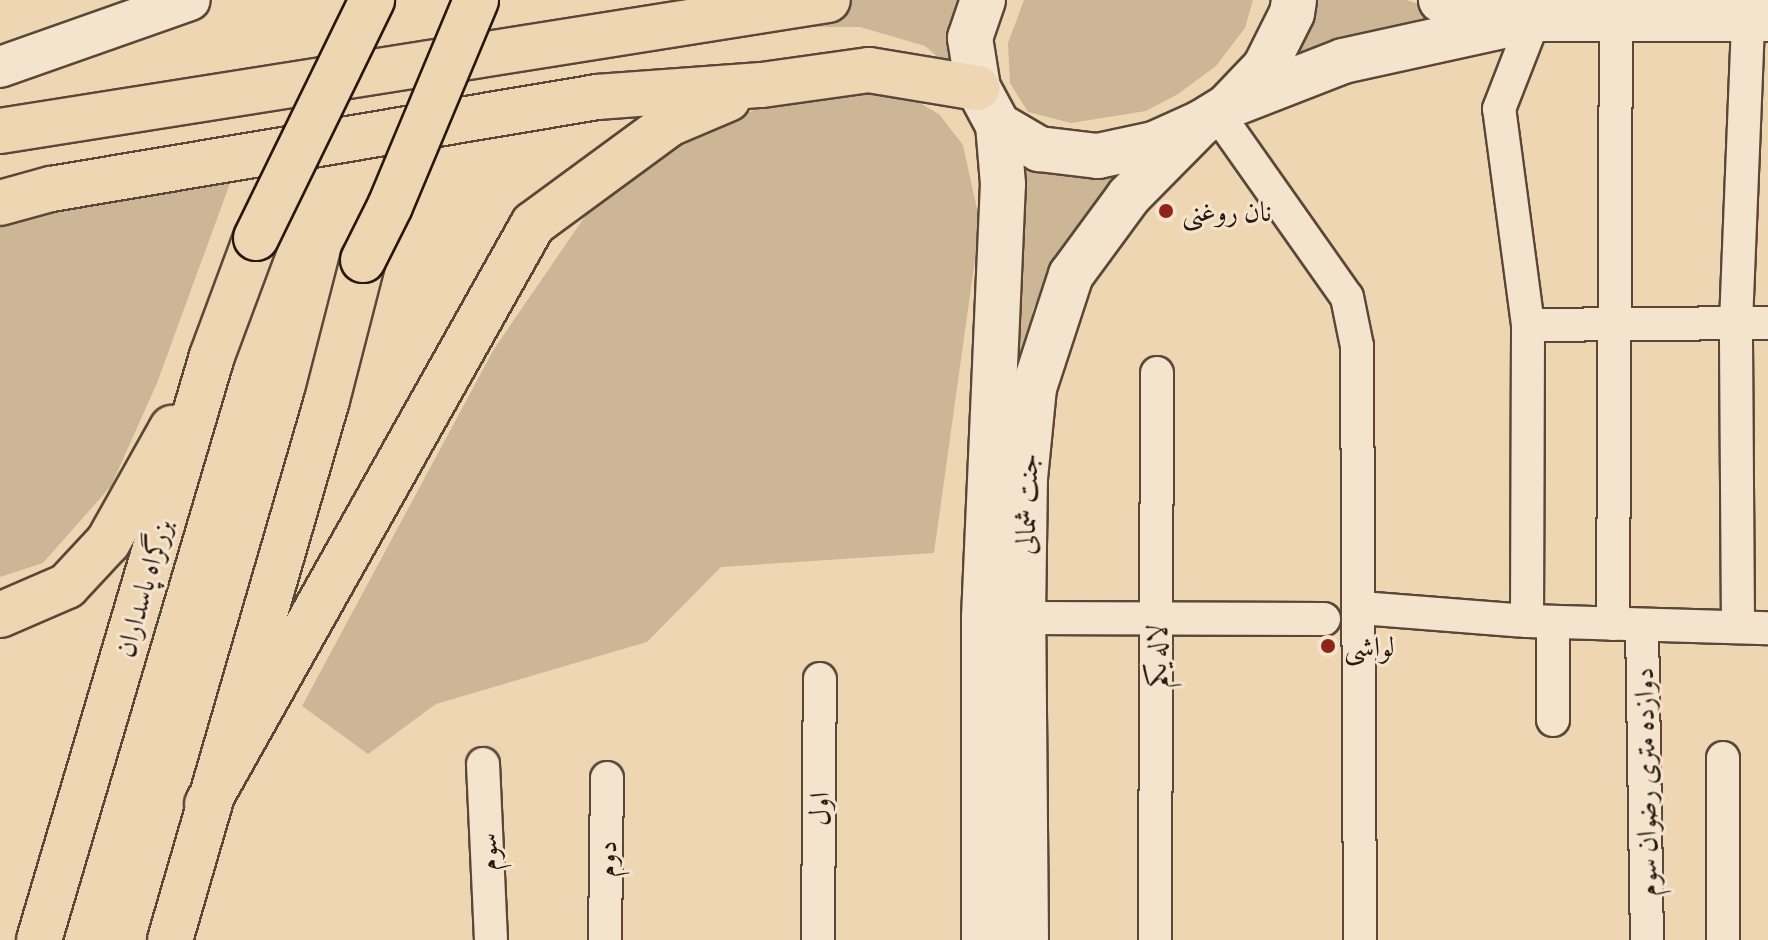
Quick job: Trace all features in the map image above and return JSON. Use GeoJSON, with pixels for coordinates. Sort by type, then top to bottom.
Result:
{"type":"FeatureCollection","features":[{"type":"Feature","properties":{"kind":"highway","name":"بزرگراه پاسداران"},"geometry":{"type":"LineString","coordinates":[[39,940],[212,356],[256,238],[372,0]]}},
{"type":"Feature","properties":{"kind":"highway"},"geometry":{"type":"LineString","coordinates":[[170,940],[207,804],[327,400],[363,260],[390,206],[476,0]]}},
{"type":"Feature","properties":{"kind":"highway"},"geometry":{"type":"LineString","coordinates":[[0,131],[828,0]]}},
{"type":"Feature","properties":{"kind":"highway"},"geometry":{"type":"LineString","coordinates":[[0,203],[51,189],[597,97],[762,85],[869,70],[988,106]]}},
{"type":"Feature","properties":{"kind":"highway"},"geometry":{"type":"LineString","coordinates":[[207,804],[533,224],[669,124],[762,85]]}},
{"type":"Feature","properties":{"kind":"highway"},"geometry":{"type":"LineString","coordinates":[[0,615],[67,586],[108,542],[212,356]]}},
{"type":"Feature","properties":{"kind":"main road","name":"جنت شمالی"},"geometry":{"type":"LineString","coordinates":[[983,0],[970,38],[988,106],[1003,184],[984,603],[984,940]]}},
{"type":"Feature","properties":{"kind":"main road","name":"جنت شمالی"},"geometry":{"type":"LineString","coordinates":[[1026,940],[1025,478],[1034,388],[1071,275],[1129,196],[1265,67],[1292,13],[1294,0]]}},
{"type":"Feature","properties":{"kind":"main road"},"geometry":{"type":"LineString","coordinates":[[1441,0],[1534,19]]}},
{"type":"Feature","properties":{"kind":"main road"},"geometry":{"type":"LineString","coordinates":[[988,106],[1039,149],[1098,156],[1154,144],[1215,114],[1343,61],[1534,19],[1607,13],[1758,19]]}},
{"type":"Feature","properties":{"kind":"street"},"geometry":{"type":"LineString","coordinates":[[0,67],[190,0]]}},
{"type":"Feature","properties":{"kind":"street","name":"دوازده متری رضوان سوم"},"geometry":{"type":"LineString","coordinates":[[1607,13],[1612,324],[1647,940]]}},
{"type":"Feature","properties":{"kind":"street"},"geometry":{"type":"LineString","coordinates":[[1534,19],[1499,109],[1528,325],[1540,622],[1553,720]]}},
{"type":"Feature","properties":{"kind":"street"},"geometry":{"type":"LineString","coordinates":[[1361,608],[1540,622],[1753,628],[1736,323],[1758,19]]}},
{"type":"Feature","properties":{"kind":"street"},"geometry":{"type":"LineString","coordinates":[[1215,114],[1347,297],[1357,346],[1361,608],[1360,940]]}},
{"type":"Feature","properties":{"kind":"street"},"geometry":{"type":"LineString","coordinates":[[1528,325],[1768,323]]}},
{"type":"Feature","properties":{"kind":"street","name":"لاله یکم"},"geometry":{"type":"LineString","coordinates":[[1155,940],[1157,373]]}},
{"type":"Feature","properties":{"kind":"street"},"geometry":{"type":"LineString","coordinates":[[1023,618],[1324,619]]}},
{"type":"Feature","properties":{"kind":"street","name":"اول"},"geometry":{"type":"LineString","coordinates":[[818,940],[820,679]]}},
{"type":"Feature","properties":{"kind":"street"},"geometry":{"type":"LineString","coordinates":[[1723,758],[1723,940]]}},
{"type":"Feature","properties":{"kind":"street","name":"سوم"},"geometry":{"type":"LineString","coordinates":[[483,764],[491,940]]}},
{"type":"Feature","properties":{"kind":"street","name":"دوم"},"geometry":{"type":"LineString","coordinates":[[605,940],[607,778]]}},
{"type":"Feature","properties":{"kind":"shaded area"},"geometry":{"type":"Polygon","coordinates":[[[839,0],[969,0],[967,82],[925,46],[860,27],[791,27],[839,0]]]}},
{"type":"Feature","properties":{"kind":"shaded area"},"geometry":{"type":"Polygon","coordinates":[[[1024,0],[1253,0],[1245,28],[1216,66],[1178,94],[1146,111],[1071,123],[1028,112],[1010,83],[1008,43],[1024,0]]]}},
{"type":"Feature","properties":{"kind":"shaded area"},"geometry":{"type":"Polygon","coordinates":[[[1303,0],[1406,0],[1469,19],[1272,76],[1303,0]]]}},
{"type":"Feature","properties":{"kind":"shaded area"},"geometry":{"type":"Polygon","coordinates":[[[874,87],[902,93],[939,114],[963,145],[980,223],[934,553],[721,567],[647,642],[436,704],[368,754],[302,706],[494,349],[599,196],[653,152],[727,120],[797,95],[874,87]]]}},
{"type":"Feature","properties":{"kind":"shaded area"},"geometry":{"type":"Polygon","coordinates":[[[244,145],[157,383],[111,486],[43,563],[0,577],[0,186],[244,145]]]}},
{"type":"Feature","properties":{"kind":"shaded area"},"geometry":{"type":"Polygon","coordinates":[[[1013,147],[1156,157],[1057,262],[1033,309],[1003,538],[1013,147]]]}},
{"type":"Feature","properties":{"kind":"place","name":"نان روغنی"},"geometry":{"type":"Point","coordinates":[1166,211]}},
{"type":"Feature","properties":{"kind":"place","name":"لواشی"},"geometry":{"type":"Point","coordinates":[1328,646]}}]}
